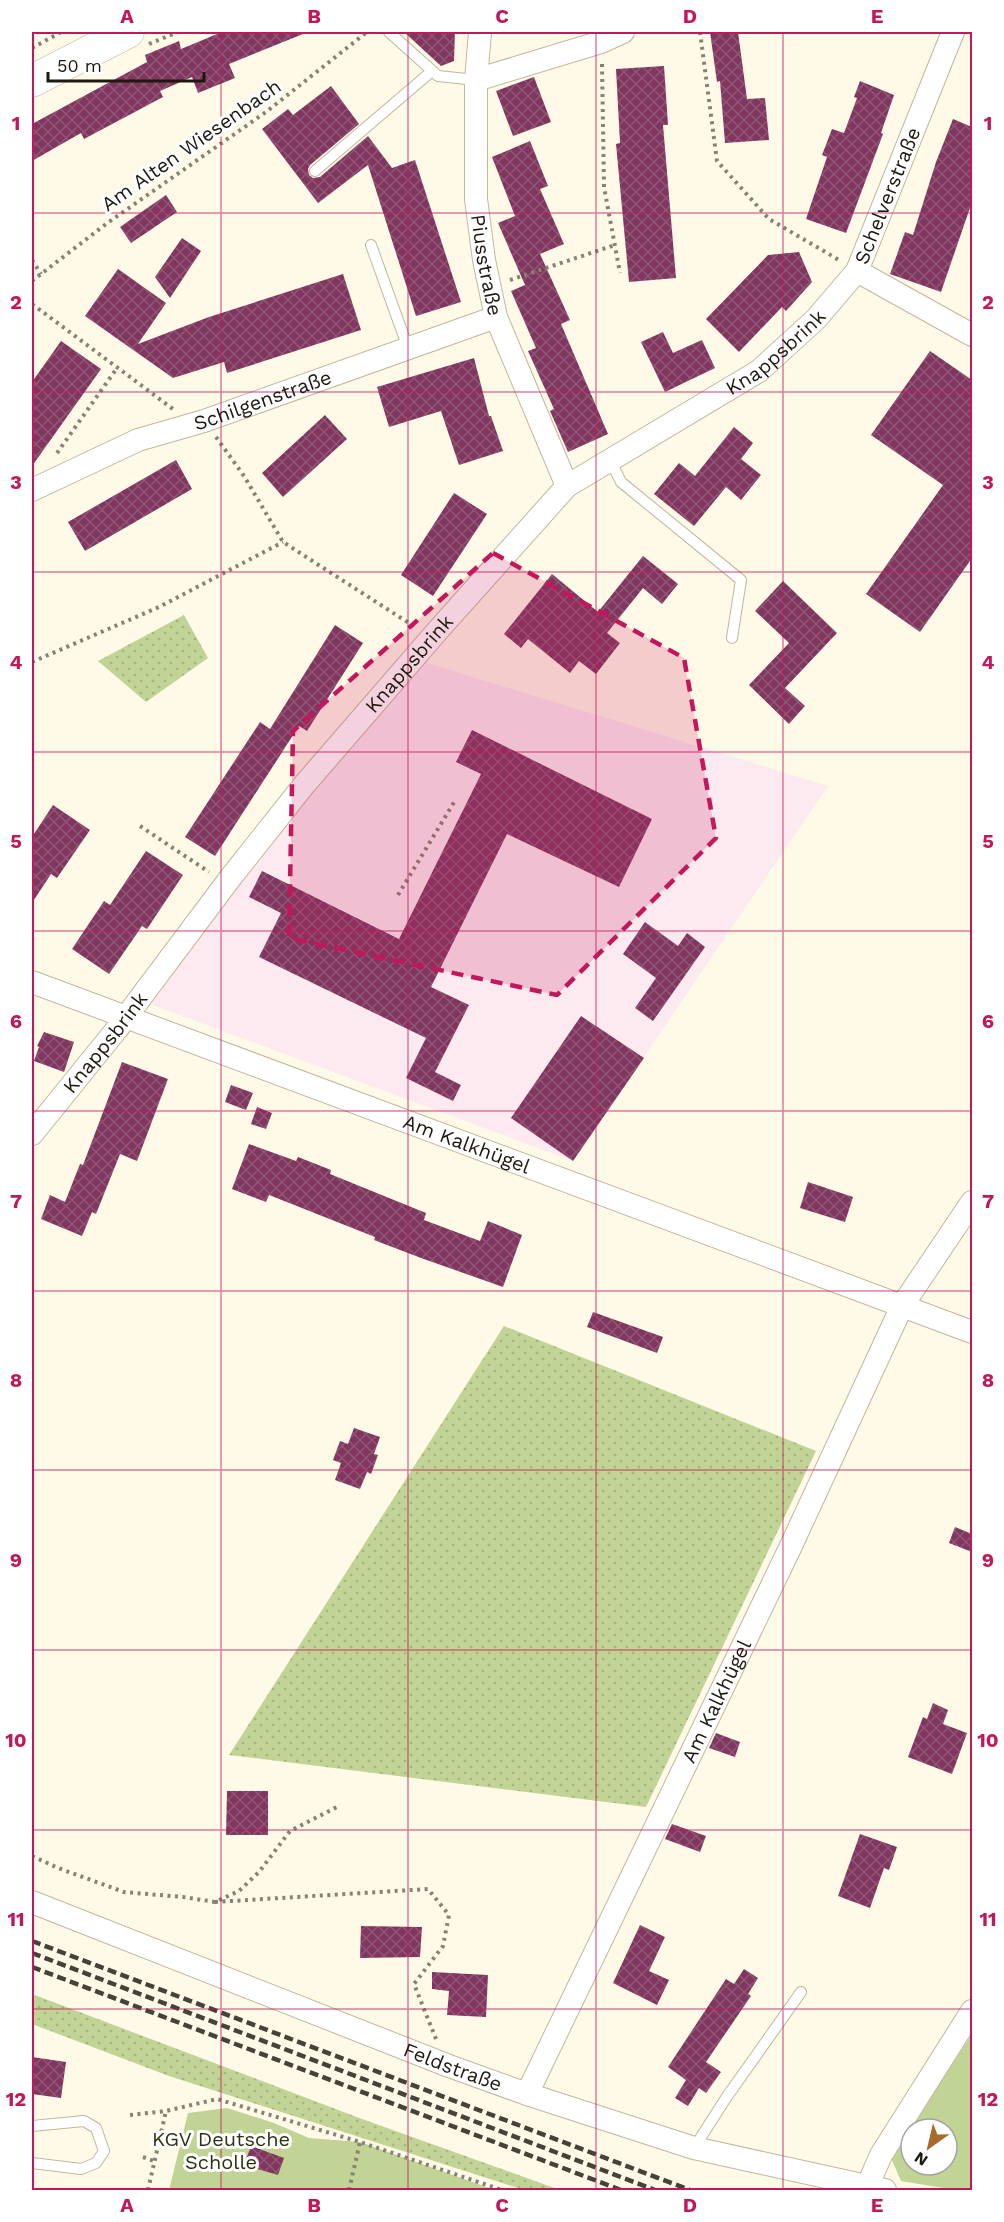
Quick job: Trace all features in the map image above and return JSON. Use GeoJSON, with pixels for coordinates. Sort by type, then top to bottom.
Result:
{"type":"FeatureCollection","features":[{"type":"Feature","properties":{"kind":"street"},"geometry":{"type":"LineString","coordinates":[[32,81],[128,32]]}},
{"type":"Feature","properties":{"kind":"street","name":"Piusstraße"},"geometry":{"type":"LineString","coordinates":[[480,32],[476,80],[476,199],[484,260],[496,317],[567,486]]}},
{"type":"Feature","properties":{"kind":"street"},"geometry":{"type":"LineString","coordinates":[[476,80],[602,42],[623,32]]}},
{"type":"Feature","properties":{"kind":"street","name":"Schelverstraße"},"geometry":{"type":"LineString","coordinates":[[953,32],[857,271],[972,336]]}},
{"type":"Feature","properties":{"kind":"street","name":"Knappsbrink"},"geometry":{"type":"LineString","coordinates":[[32,1134],[304,785],[567,486],[759,371],[816,319],[857,271]]}},
{"type":"Feature","properties":{"kind":"street","name":"Schilgenstraße"},"geometry":{"type":"LineString","coordinates":[[32,490],[138,441],[198,423],[496,317]]}},
{"type":"Feature","properties":{"kind":"street","name":"Am Kalkhügel"},"geometry":{"type":"LineString","coordinates":[[32,982],[972,1332]]}},
{"type":"Feature","properties":{"kind":"street"},"geometry":{"type":"LineString","coordinates":[[902,1306],[972,1202]]}},
{"type":"Feature","properties":{"kind":"street","name":"Am Kalkhügel"},"geometry":{"type":"LineString","coordinates":[[527,2094],[790,1548],[902,1306]]}},
{"type":"Feature","properties":{"kind":"street","name":"Feldstraße"},"geometry":{"type":"LineString","coordinates":[[32,1902],[42,1908],[449,2066],[527,2094],[694,2148],[876,2189]]}},
{"type":"Feature","properties":{"kind":"street"},"geometry":{"type":"LineString","coordinates":[[876,2189],[881,2155],[972,2011]]}},
{"type":"Feature","properties":{"kind":"lane"},"geometry":{"type":"LineString","coordinates":[[389,32],[438,76],[476,80]]}},
{"type":"Feature","properties":{"kind":"lane"},"geometry":{"type":"LineString","coordinates":[[315,171],[432,71]]}},
{"type":"Feature","properties":{"kind":"lane"},"geometry":{"type":"LineString","coordinates":[[371,245],[408,348]]}},
{"type":"Feature","properties":{"kind":"lane"},"geometry":{"type":"LineString","coordinates":[[610,460],[621,482],[741,580],[732,638]]}},
{"type":"Feature","properties":{"kind":"lane"},"geometry":{"type":"LineString","coordinates":[[694,2148],[726,2098],[801,1992]]}},
{"type":"Feature","properties":{"kind":"lane"},"geometry":{"type":"LineString","coordinates":[[32,2126],[84,2121],[96,2128],[104,2151],[96,2163],[81,2169],[32,2163]]}},
{"type":"Feature","properties":{"kind":"path"},"geometry":{"type":"LineString","coordinates":[[32,48],[61,32]]}},
{"type":"Feature","properties":{"kind":"path","name":"Am Alten Wiesenbach"},"geometry":{"type":"LineString","coordinates":[[32,281],[106,224],[266,112],[367,32]]}},
{"type":"Feature","properties":{"kind":"path"},"geometry":{"type":"LineString","coordinates":[[700,32],[717,161],[769,219],[857,271]]}},
{"type":"Feature","properties":{"kind":"path"},"geometry":{"type":"LineString","coordinates":[[602,42],[604,187],[620,273]]}},
{"type":"Feature","properties":{"kind":"path"},"geometry":{"type":"LineString","coordinates":[[490,287],[615,245]]}},
{"type":"Feature","properties":{"kind":"path"},"geometry":{"type":"LineString","coordinates":[[32,260],[41,274]]}},
{"type":"Feature","properties":{"kind":"path"},"geometry":{"type":"LineString","coordinates":[[32,304],[117,368],[198,423],[244,476],[283,542],[419,629],[439,629]]}},
{"type":"Feature","properties":{"kind":"path"},"geometry":{"type":"LineString","coordinates":[[51,462],[117,368]]}},
{"type":"Feature","properties":{"kind":"path"},"geometry":{"type":"LineString","coordinates":[[32,662],[159,607],[283,542]]}},
{"type":"Feature","properties":{"kind":"path"},"geometry":{"type":"LineString","coordinates":[[398,895],[456,799]]}},
{"type":"Feature","properties":{"kind":"path"},"geometry":{"type":"LineString","coordinates":[[140,826],[226,883]]}},
{"type":"Feature","properties":{"kind":"path"},"geometry":{"type":"LineString","coordinates":[[215,1902],[239,1892],[277,1850],[290,1831],[337,1808]]}},
{"type":"Feature","properties":{"kind":"path"},"geometry":{"type":"LineString","coordinates":[[32,1856],[124,1892],[215,1902],[428,1889],[449,1915],[443,1946],[414,1984],[449,2066]]}},
{"type":"Feature","properties":{"kind":"path"},"geometry":{"type":"LineString","coordinates":[[130,2115],[166,2111],[217,2099],[360,2142],[502,2190]]}},
{"type":"Feature","properties":{"kind":"path"},"geometry":{"type":"LineString","coordinates":[[148,2190],[166,2111]]}},
{"type":"Feature","properties":{"kind":"path"},"geometry":{"type":"LineString","coordinates":[[349,2190],[360,2142]]}},
{"type":"Feature","properties":{"kind":"path"},"geometry":{"type":"LineString","coordinates":[[143,2157],[154,2161]]}},
{"type":"Feature","properties":{"kind":"highlighted area"},"geometry":{"type":"Polygon","coordinates":[[[493,553],[684,658],[716,838],[557,995],[289,938],[293,731],[493,553]]]}},
{"type":"Feature","properties":{"kind":"shaded area"},"geometry":{"type":"Polygon","coordinates":[[[424,662],[828,786],[573,1161],[148,1003],[283,826],[424,662]]]}},
{"type":"Feature","properties":{"kind":"green space"},"geometry":{"type":"Polygon","coordinates":[[[184,615],[208,658],[146,702],[98,661],[184,615]]]}},
{"type":"Feature","properties":{"kind":"green space"},"geometry":{"type":"Polygon","coordinates":[[[504,1326],[816,1451],[646,1807],[229,1755],[504,1326]]]}},
{"type":"Feature","properties":{"kind":"green space"},"geometry":{"type":"Polygon","coordinates":[[[32,1994],[362,2119],[560,2190],[524,2190],[169,2076],[32,2024],[32,1994]]]}},
{"type":"Feature","properties":{"kind":"green space"},"geometry":{"type":"Polygon","coordinates":[[[972,2034],[972,2190],[955,2190],[901,2181],[899,2177],[959,2177],[959,2117],[918,2117],[972,2034]]]}},
{"type":"Feature","properties":{"kind":"green space","name":"KGV Deutsche Scholle"},"geometry":{"type":"Polygon","coordinates":[[[227,2108],[274,2123],[309,2138],[360,2142],[495,2190],[169,2190],[188,2113],[227,2108]]]}},
{"type":"Feature","properties":{"kind":"green space"},"geometry":{"type":"Polygon","coordinates":[[[899,2146],[899,2176],[891,2158],[899,2146]]]}},
{"type":"Feature","properties":{"kind":"building"},"geometry":{"type":"Polygon","coordinates":[[[222,32],[308,32],[229,64],[235,78],[198,93],[192,77],[160,91],[163,97],[84,139],[81,133],[32,161],[32,124],[147,62],[145,55],[179,41],[181,49],[222,32]]]}},
{"type":"Feature","properties":{"kind":"building"},"geometry":{"type":"Polygon","coordinates":[[[404,32],[455,32],[454,61],[441,66],[404,32]]]}},
{"type":"Feature","properties":{"kind":"building"},"geometry":{"type":"Polygon","coordinates":[[[710,32],[738,32],[747,99],[765,98],[769,140],[725,143],[720,81],[717,82],[710,32]]]}},
{"type":"Feature","properties":{"kind":"building"},"geometry":{"type":"Polygon","coordinates":[[[664,66],[668,125],[663,125],[676,278],[629,282],[616,144],[620,143],[616,69],[664,66]]]}},
{"type":"Feature","properties":{"kind":"building"},"geometry":{"type":"Polygon","coordinates":[[[534,77],[551,122],[513,136],[496,91],[534,77]]]}},
{"type":"Feature","properties":{"kind":"building"},"geometry":{"type":"Polygon","coordinates":[[[860,81],[894,95],[881,133],[883,134],[846,233],[806,219],[827,157],[822,155],[832,129],[844,133],[857,98],[854,97],[860,81]]]}},
{"type":"Feature","properties":{"kind":"building"},"geometry":{"type":"Polygon","coordinates":[[[331,86],[359,124],[310,165],[309,175],[313,178],[320,177],[368,136],[392,168],[415,160],[461,302],[416,316],[368,165],[318,203],[262,129],[288,109],[293,115],[331,86]]]}},
{"type":"Feature","properties":{"kind":"building"},"geometry":{"type":"Polygon","coordinates":[[[953,119],[972,127],[972,202],[941,292],[890,274],[905,232],[913,235],[936,162],[953,119]]]}},
{"type":"Feature","properties":{"kind":"building"},"geometry":{"type":"Polygon","coordinates":[[[530,141],[548,186],[540,189],[564,244],[540,254],[570,320],[561,324],[608,434],[568,452],[550,411],[554,409],[528,351],[536,348],[511,291],[525,285],[498,223],[515,216],[492,157],[530,141]]]}},
{"type":"Feature","properties":{"kind":"building"},"geometry":{"type":"Polygon","coordinates":[[[166,195],[177,212],[131,243],[120,227],[166,195]]]}},
{"type":"Feature","properties":{"kind":"building"},"geometry":{"type":"Polygon","coordinates":[[[182,238],[201,251],[170,298],[155,277],[182,238]]]}},
{"type":"Feature","properties":{"kind":"building"},"geometry":{"type":"Polygon","coordinates":[[[799,252],[812,282],[786,311],[782,307],[739,352],[706,319],[768,255],[799,252]]]}},
{"type":"Feature","properties":{"kind":"building"},"geometry":{"type":"Polygon","coordinates":[[[118,269],[166,303],[138,344],[209,317],[343,274],[361,330],[227,373],[224,362],[173,378],[85,316],[118,269]]]}},
{"type":"Feature","properties":{"kind":"building"},"geometry":{"type":"Polygon","coordinates":[[[663,332],[673,353],[702,340],[715,368],[665,392],[641,342],[663,332]]]}},
{"type":"Feature","properties":{"kind":"building"},"geometry":{"type":"Polygon","coordinates":[[[61,341],[101,369],[32,466],[32,382],[61,341]]]}},
{"type":"Feature","properties":{"kind":"building"},"geometry":{"type":"Polygon","coordinates":[[[930,351],[972,380],[972,558],[920,632],[866,594],[943,485],[871,435],[930,351]]]}},
{"type":"Feature","properties":{"kind":"building"},"geometry":{"type":"Polygon","coordinates":[[[474,358],[489,416],[491,416],[503,451],[459,465],[441,411],[389,427],[377,387],[474,358]]]}},
{"type":"Feature","properties":{"kind":"building"},"geometry":{"type":"Polygon","coordinates":[[[325,415],[347,439],[283,497],[262,473],[325,415]]]}},
{"type":"Feature","properties":{"kind":"building"},"geometry":{"type":"Polygon","coordinates":[[[734,427],[753,443],[741,459],[761,475],[741,500],[726,487],[694,526],[654,494],[679,463],[695,476],[734,427]]]}},
{"type":"Feature","properties":{"kind":"building"},"geometry":{"type":"Polygon","coordinates":[[[176,460],[192,489],[85,551],[68,522],[176,460]]]}},
{"type":"Feature","properties":{"kind":"building"},"geometry":{"type":"Polygon","coordinates":[[[454,493],[487,514],[433,596],[401,575],[454,493]]]}},
{"type":"Feature","properties":{"kind":"building"},"geometry":{"type":"Polygon","coordinates":[[[643,556],[678,584],[662,604],[643,588],[607,633],[620,643],[596,674],[579,661],[570,673],[528,639],[521,648],[504,634],[552,574],[598,612],[643,556]]]}},
{"type":"Feature","properties":{"kind":"building"},"geometry":{"type":"Polygon","coordinates":[[[783,581],[837,633],[785,688],[805,706],[789,724],[749,685],[789,643],[755,611],[783,581]]]}},
{"type":"Feature","properties":{"kind":"building"},"geometry":{"type":"Polygon","coordinates":[[[335,625],[363,643],[307,731],[299,726],[215,856],[185,837],[260,722],[270,729],[335,625]]]}},
{"type":"Feature","properties":{"kind":"building"},"geometry":{"type":"Polygon","coordinates":[[[472,730],[652,819],[619,887],[507,834],[431,987],[469,1005],[435,1072],[461,1085],[453,1101],[406,1078],[426,1038],[259,957],[281,913],[249,897],[262,871],[399,939],[481,774],[456,762],[472,730]]]}},
{"type":"Feature","properties":{"kind":"building"},"geometry":{"type":"Polygon","coordinates":[[[53,805],[90,830],[57,878],[51,874],[32,903],[32,837],[53,805]]]}},
{"type":"Feature","properties":{"kind":"building"},"geometry":{"type":"Polygon","coordinates":[[[146,851],[183,875],[147,929],[142,926],[109,974],[72,949],[104,901],[110,905],[146,851]]]}},
{"type":"Feature","properties":{"kind":"building"},"geometry":{"type":"Polygon","coordinates":[[[645,922],[678,946],[687,933],[705,947],[653,1021],[635,1008],[656,978],[623,954],[645,922]]]}},
{"type":"Feature","properties":{"kind":"building"},"geometry":{"type":"Polygon","coordinates":[[[581,1016],[644,1058],[573,1161],[511,1118],[581,1016]]]}},
{"type":"Feature","properties":{"kind":"building"},"geometry":{"type":"Polygon","coordinates":[[[44,1032],[74,1042],[64,1072],[34,1061],[39,1047],[37,1046],[44,1032]]]}},
{"type":"Feature","properties":{"kind":"building"},"geometry":{"type":"Polygon","coordinates":[[[122,1062],[168,1079],[137,1161],[120,1154],[96,1214],[92,1212],[82,1236],[41,1219],[50,1195],[65,1202],[80,1164],[83,1165],[122,1062]]]}},
{"type":"Feature","properties":{"kind":"building"},"geometry":{"type":"Polygon","coordinates":[[[231,1085],[253,1093],[246,1110],[225,1102],[231,1085]]]}},
{"type":"Feature","properties":{"kind":"building"},"geometry":{"type":"Polygon","coordinates":[[[257,1107],[272,1113],[266,1129],[251,1124],[257,1107]]]}},
{"type":"Feature","properties":{"kind":"building"},"geometry":{"type":"Polygon","coordinates":[[[249,1144],[296,1161],[298,1157],[331,1170],[330,1174],[426,1213],[424,1220],[480,1241],[488,1221],[522,1235],[503,1287],[374,1240],[375,1237],[269,1195],[266,1202],[232,1189],[249,1144]]]}},
{"type":"Feature","properties":{"kind":"building"},"geometry":{"type":"Polygon","coordinates":[[[808,1182],[853,1197],[845,1222],[800,1208],[808,1182]]]}},
{"type":"Feature","properties":{"kind":"building"},"geometry":{"type":"Polygon","coordinates":[[[593,1312],[663,1337],[657,1353],[587,1327],[593,1312]]]}},
{"type":"Feature","properties":{"kind":"building"},"geometry":{"type":"Polygon","coordinates":[[[354,1428],[380,1437],[374,1454],[378,1455],[371,1474],[367,1472],[360,1489],[335,1480],[341,1463],[333,1460],[340,1441],[348,1444],[354,1428]]]}},
{"type":"Feature","properties":{"kind":"building"},"geometry":{"type":"Polygon","coordinates":[[[955,1527],[972,1534],[972,1552],[949,1543],[955,1527]]]}},
{"type":"Feature","properties":{"kind":"building"},"geometry":{"type":"Polygon","coordinates":[[[933,1703],[948,1710],[943,1724],[967,1733],[952,1774],[908,1757],[923,1717],[927,1719],[933,1703]]]}},
{"type":"Feature","properties":{"kind":"building"},"geometry":{"type":"Polygon","coordinates":[[[716,1733],[740,1742],[735,1757],[709,1748],[716,1733]]]}},
{"type":"Feature","properties":{"kind":"building"},"geometry":{"type":"Polygon","coordinates":[[[227,1791],[268,1791],[268,1835],[226,1835],[227,1791]]]}},
{"type":"Feature","properties":{"kind":"building"},"geometry":{"type":"Polygon","coordinates":[[[672,1824],[706,1836],[700,1852],[665,1839],[672,1824]]]}},
{"type":"Feature","properties":{"kind":"building"},"geometry":{"type":"Polygon","coordinates":[[[860,1834],[897,1847],[889,1870],[884,1868],[870,1908],[838,1896],[860,1834]]]}},
{"type":"Feature","properties":{"kind":"building"},"geometry":{"type":"Polygon","coordinates":[[[640,1925],[665,1937],[649,1971],[669,1980],[657,2005],[613,1983],[640,1925]]]}},
{"type":"Feature","properties":{"kind":"building"},"geometry":{"type":"Polygon","coordinates":[[[361,1926],[422,1927],[420,1957],[360,1958],[361,1926]]]}},
{"type":"Feature","properties":{"kind":"building"},"geometry":{"type":"Polygon","coordinates":[[[744,1969],[758,1978],[748,1994],[751,1996],[706,2062],[721,2072],[706,2093],[699,2088],[688,2106],[675,2098],[686,2080],[668,2067],[726,1979],[734,1984],[744,1969]]]}},
{"type":"Feature","properties":{"kind":"building"},"geometry":{"type":"Polygon","coordinates":[[[432,1972],[488,1975],[486,2017],[447,2015],[449,1991],[432,1989],[432,1972]]]}},
{"type":"Feature","properties":{"kind":"building"},"geometry":{"type":"Polygon","coordinates":[[[32,2057],[66,2062],[61,2098],[32,2094],[32,2057]]]}},
{"type":"Feature","properties":{"kind":"building"},"geometry":{"type":"Polygon","coordinates":[[[251,2146],[284,2158],[278,2175],[244,2165],[251,2146]]]}},
{"type":"Feature","properties":{"kind":"railway"},"geometry":{"type":"LineString","coordinates":[[32,1941],[690,2190]]}},
{"type":"Feature","properties":{"kind":"railway"},"geometry":{"type":"LineString","coordinates":[[32,1953],[655,2190]]}},
{"type":"Feature","properties":{"kind":"railway"},"geometry":{"type":"LineString","coordinates":[[32,1967],[621,2190]]}}]}
